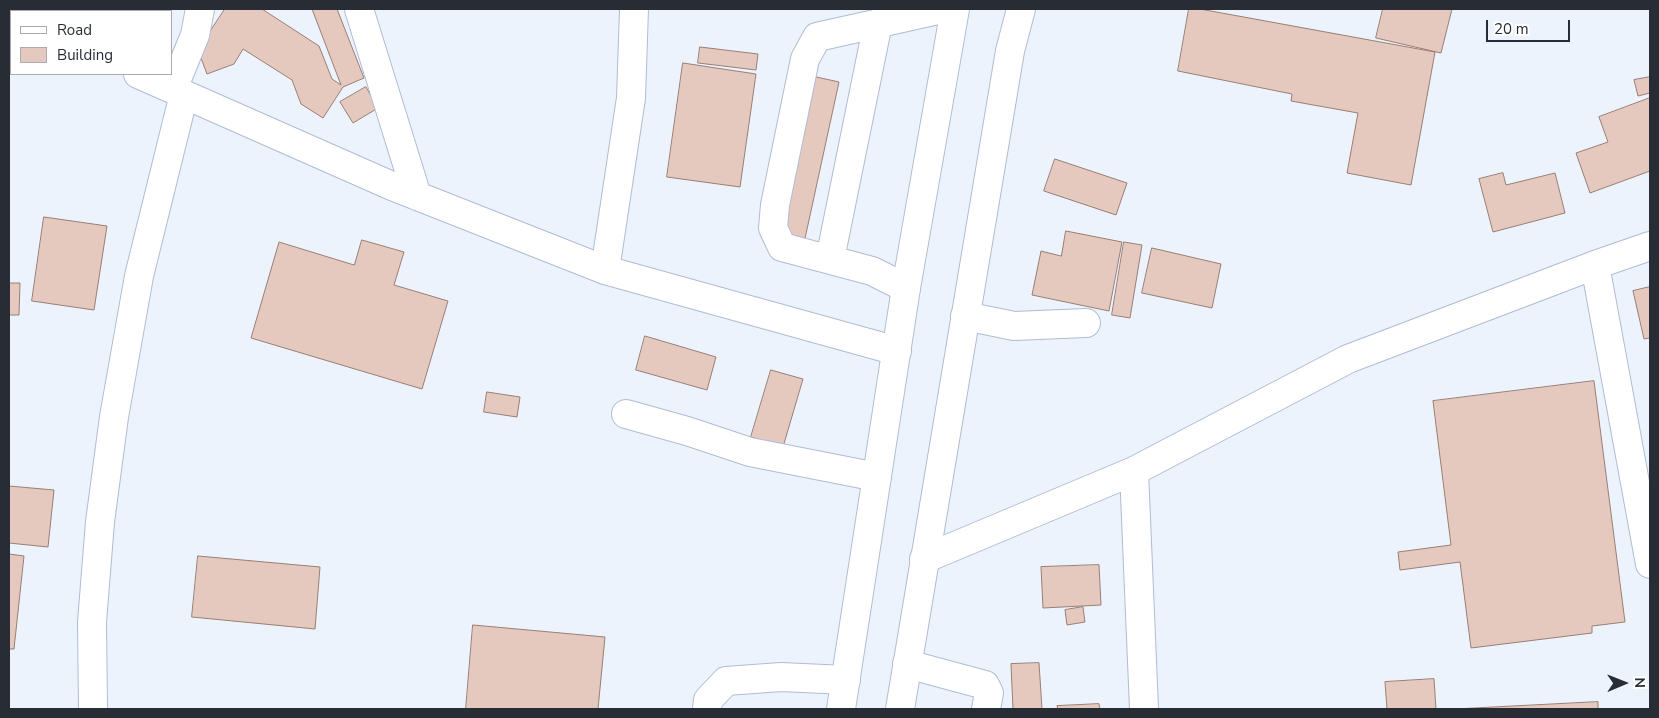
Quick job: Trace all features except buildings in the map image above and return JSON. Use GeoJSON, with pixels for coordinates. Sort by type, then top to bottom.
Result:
{"type":"FeatureCollection","features":[{"type":"Feature","properties":{"kind":"street"},"geometry":{"type":"LineString","coordinates":[[93,709],[94,604],[100,522],[114,417],[139,276],[178,92],[195,35],[200,9]]}},
{"type":"Feature","properties":{"kind":"street"},"geometry":{"type":"LineString","coordinates":[[358,9],[416,196]]}},
{"type":"Feature","properties":{"kind":"street"},"geometry":{"type":"LineString","coordinates":[[605,270],[631,98],[634,9]]}},
{"type":"Feature","properties":{"kind":"street"},"geometry":{"type":"LineString","coordinates":[[906,288],[872,271],[782,247],[773,228],[775,205],[805,59],[817,37],[942,9]]}},
{"type":"Feature","properties":{"kind":"street"},"geometry":{"type":"LineString","coordinates":[[841,709],[906,288],[956,9]]}},
{"type":"Feature","properties":{"kind":"street"},"geometry":{"type":"LineString","coordinates":[[900,709],[1010,51],[1022,9]]}},
{"type":"Feature","properties":{"kind":"street"},"geometry":{"type":"LineString","coordinates":[[830,259],[878,23]]}},
{"type":"Feature","properties":{"kind":"street"},"geometry":{"type":"LineString","coordinates":[[140,75],[416,196],[605,270],[897,351]]}},
{"type":"Feature","properties":{"kind":"street"},"geometry":{"type":"LineString","coordinates":[[924,559],[1134,471],[1348,359],[1650,246]]}},
{"type":"Feature","properties":{"kind":"street"},"geometry":{"type":"LineString","coordinates":[[1595,265],[1650,564]]}},
{"type":"Feature","properties":{"kind":"street"},"geometry":{"type":"LineString","coordinates":[[965,316],[1014,326],[1086,324]]}},
{"type":"Feature","properties":{"kind":"street"},"geometry":{"type":"LineString","coordinates":[[626,414],[687,431],[750,452],[877,477]]}},
{"type":"Feature","properties":{"kind":"street"},"geometry":{"type":"LineString","coordinates":[[1134,471],[1144,709]]}},
{"type":"Feature","properties":{"kind":"street"},"geometry":{"type":"LineString","coordinates":[[907,664],[985,685],[989,694],[986,709]]}},
{"type":"Feature","properties":{"kind":"street"},"geometry":{"type":"LineString","coordinates":[[706,709],[708,700],[726,680],[780,677],[846,680]]}}]}
